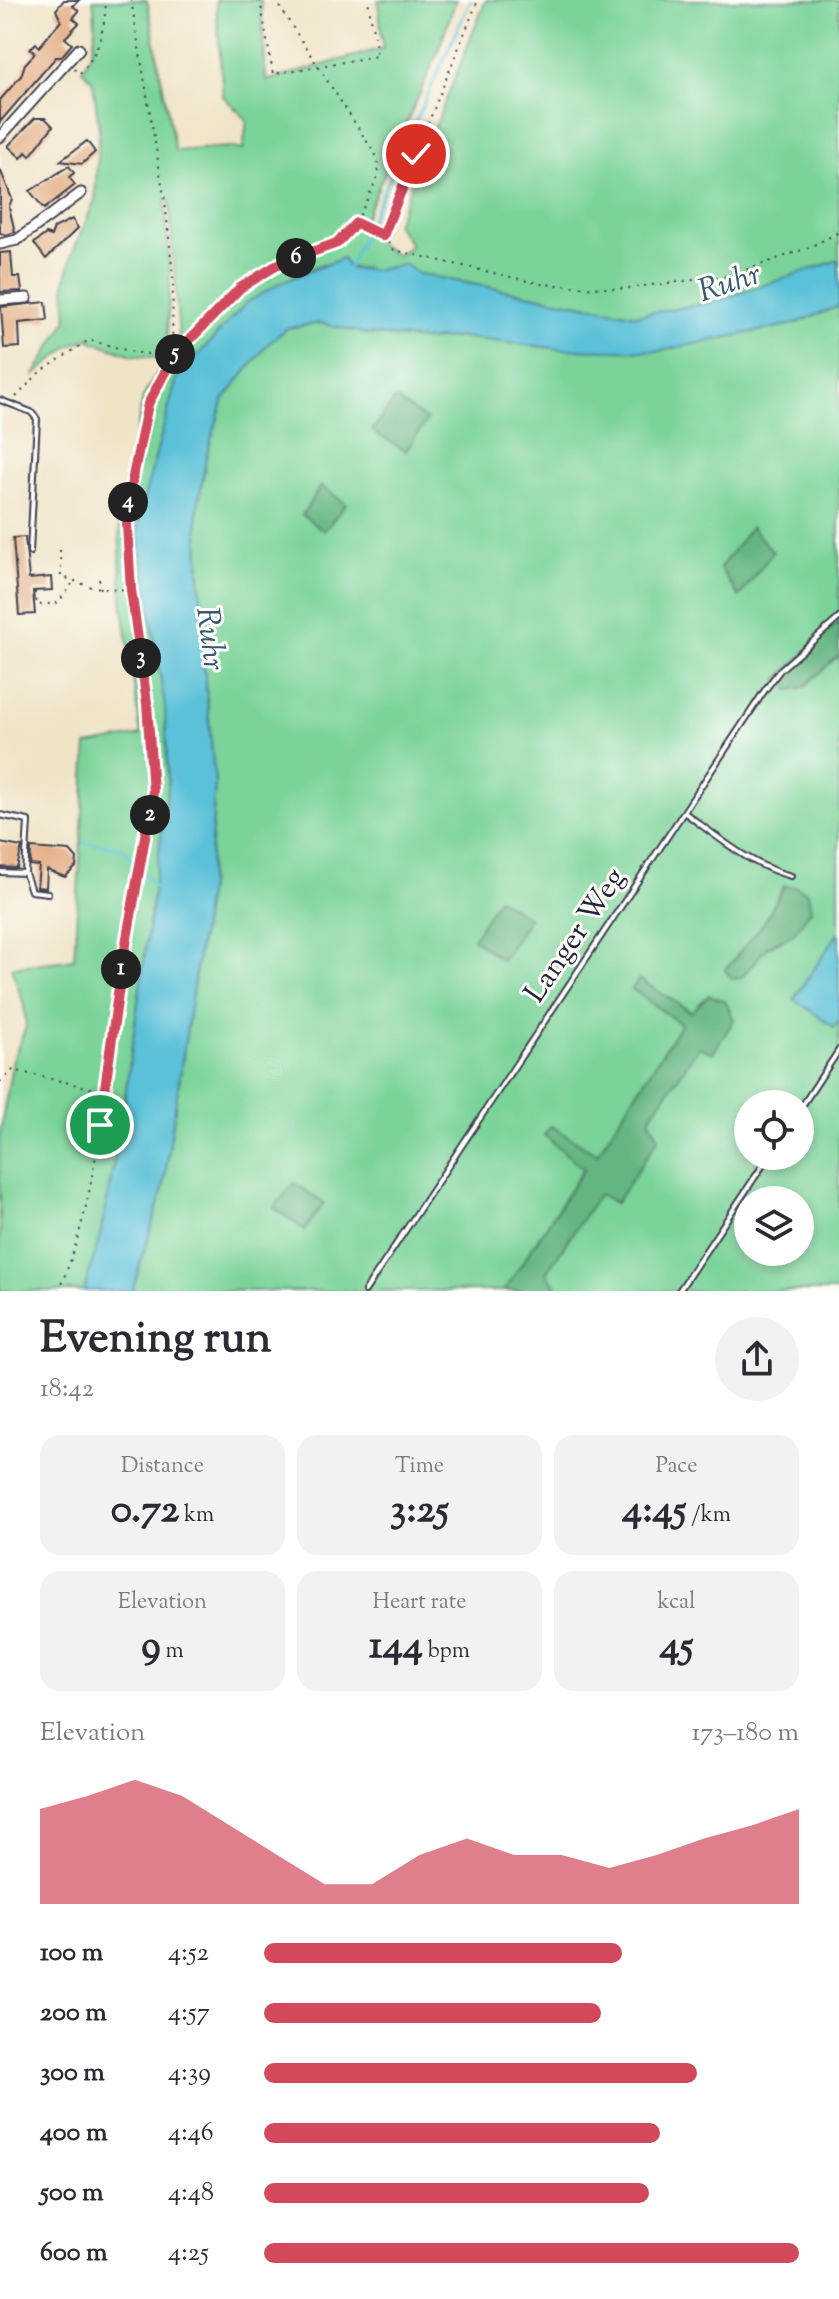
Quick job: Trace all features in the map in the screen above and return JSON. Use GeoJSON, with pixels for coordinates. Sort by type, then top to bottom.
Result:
{"type":"FeatureCollection","features":[{"type":"Feature","properties":{"kind":"street"},"geometry":{"type":"LineString","coordinates":[[0,137],[79,49]]}},
{"type":"Feature","properties":{"kind":"street"},"geometry":{"type":"LineString","coordinates":[[0,244],[17,240],[81,193]]}},
{"type":"Feature","properties":{"kind":"street"},"geometry":{"type":"LineString","coordinates":[[0,300],[27,298]]}},
{"type":"Feature","properties":{"kind":"lane"},"geometry":{"type":"LineString","coordinates":[[0,400],[37,419],[30,552]]}},
{"type":"Feature","properties":{"kind":"lane","name":"Langer Weg"},"geometry":{"type":"LineString","coordinates":[[365,1291],[780,670],[839,618]]}},
{"type":"Feature","properties":{"kind":"lane"},"geometry":{"type":"LineString","coordinates":[[685,813],[753,861],[770,871],[791,876]]}},
{"type":"Feature","properties":{"kind":"lane"},"geometry":{"type":"LineString","coordinates":[[0,815],[28,821],[25,873],[31,891],[48,893]]}},
{"type":"Feature","properties":{"kind":"lane"},"geometry":{"type":"LineString","coordinates":[[0,872],[25,873]]}},
{"type":"Feature","properties":{"kind":"lane"},"geometry":{"type":"LineString","coordinates":[[813,1090],[839,1050]]}},
{"type":"Feature","properties":{"kind":"lane"},"geometry":{"type":"LineString","coordinates":[[679,1291],[760,1170]]}},
{"type":"Feature","properties":{"kind":"path"},"geometry":{"type":"LineString","coordinates":[[67,63],[80,74],[95,57],[105,23],[106,0]]}},
{"type":"Feature","properties":{"kind":"path"},"geometry":{"type":"LineString","coordinates":[[131,0],[165,202],[173,275],[173,357]]}},
{"type":"Feature","properties":{"kind":"path"},"geometry":{"type":"LineString","coordinates":[[260,0],[273,74],[377,56],[368,0]]}},
{"type":"Feature","properties":{"kind":"path"},"geometry":{"type":"LineString","coordinates":[[58,1291],[79,1230],[105,1091],[154,772],[131,590],[128,501],[148,404],[173,357],[240,288],[279,264],[337,243],[357,224],[380,167],[275,0]]}},
{"type":"Feature","properties":{"kind":"path"},"geometry":{"type":"LineString","coordinates":[[381,236],[478,0]]}},
{"type":"Feature","properties":{"kind":"path"},"geometry":{"type":"LineString","coordinates":[[357,224],[381,236],[394,250],[541,284],[619,289],[728,276],[808,248],[839,232]]}},
{"type":"Feature","properties":{"kind":"path"},"geometry":{"type":"LineString","coordinates":[[10,403],[39,373],[89,340],[133,352],[173,357]]}},
{"type":"Feature","properties":{"kind":"path"},"geometry":{"type":"LineString","coordinates":[[60,550],[61,576],[101,589],[131,590]]}},
{"type":"Feature","properties":{"kind":"path"},"geometry":{"type":"LineString","coordinates":[[99,579],[101,589]]}},
{"type":"Feature","properties":{"kind":"path"},"geometry":{"type":"LineString","coordinates":[[35,592],[37,605],[58,603],[73,582]]}},
{"type":"Feature","properties":{"kind":"path"},"geometry":{"type":"LineString","coordinates":[[0,1082],[13,1070],[105,1091]]}},
{"type":"Feature","properties":{"kind":"green space"},"geometry":{"type":"Polygon","coordinates":[[[93,0],[147,0],[175,151],[228,147],[243,150],[247,120],[223,96],[216,0],[261,0],[266,81],[383,48],[378,0],[456,0],[437,54],[359,231],[398,256],[411,245],[396,224],[486,0],[839,0],[839,260],[710,303],[637,315],[419,274],[404,264],[378,270],[321,264],[245,304],[177,378],[138,531],[165,707],[168,786],[122,1118],[101,1232],[84,1291],[0,1291],[0,1133],[13,1059],[26,1027],[24,1005],[11,967],[74,959],[87,745],[141,735],[122,600],[119,525],[143,397],[165,359],[132,355],[89,340],[90,337],[68,347],[33,377],[67,320],[65,283],[72,254],[95,200],[99,128],[93,81],[82,70],[93,45],[93,0]],[[169,198],[165,203],[170,273],[166,358],[179,337],[169,198]]]}},
{"type":"Feature","properties":{"kind":"green space"},"geometry":{"type":"Polygon","coordinates":[[[839,306],[839,622],[778,679],[804,687],[839,655],[839,932],[794,999],[835,1026],[839,1020],[839,1291],[554,1291],[557,1286],[545,1273],[599,1193],[615,1203],[659,1138],[649,1119],[699,1046],[692,1012],[639,980],[632,989],[681,1024],[597,1154],[551,1126],[544,1135],[584,1168],[504,1291],[132,1291],[163,1189],[208,887],[215,784],[204,667],[197,512],[207,453],[224,399],[268,344],[287,328],[321,323],[367,334],[425,340],[461,337],[561,349],[794,324],[839,306]],[[784,886],[764,923],[725,971],[793,934],[784,886]]]}},
{"type":"Feature","properties":{"kind":"green space"},"geometry":{"type":"Polygon","coordinates":[[[395,399],[427,420],[406,451],[372,431],[395,399]]]}},
{"type":"Feature","properties":{"kind":"green space"},"geometry":{"type":"Polygon","coordinates":[[[321,486],[346,504],[324,531],[302,515],[321,486]]]}},
{"type":"Feature","properties":{"kind":"green space"},"geometry":{"type":"Polygon","coordinates":[[[751,527],[773,552],[739,597],[720,568],[751,527]]]}},
{"type":"Feature","properties":{"kind":"green space"},"geometry":{"type":"Polygon","coordinates":[[[839,622],[839,655],[804,687],[790,690],[777,679],[839,622]]]}},
{"type":"Feature","properties":{"kind":"green space"},"geometry":{"type":"Polygon","coordinates":[[[784,886],[797,887],[808,893],[811,910],[793,934],[768,946],[741,978],[732,979],[725,970],[764,923],[784,886]]]}},
{"type":"Feature","properties":{"kind":"green space"},"geometry":{"type":"Polygon","coordinates":[[[498,898],[529,918],[502,960],[473,939],[498,898]]]}},
{"type":"Feature","properties":{"kind":"green space"},"geometry":{"type":"Polygon","coordinates":[[[639,979],[691,1012],[709,995],[725,1001],[734,1020],[713,1053],[699,1047],[649,1119],[659,1138],[616,1203],[599,1194],[546,1273],[557,1286],[554,1291],[504,1291],[584,1169],[544,1135],[551,1126],[597,1154],[681,1024],[632,989],[639,979]]]}},
{"type":"Feature","properties":{"kind":"green space"},"geometry":{"type":"Polygon","coordinates":[[[294,1183],[324,1203],[305,1230],[274,1208],[294,1183]]]}},
{"type":"Feature","properties":{"kind":"water"},"geometry":{"type":"Polygon","coordinates":[[[343,258],[349,269],[378,270],[404,264],[419,274],[637,315],[710,303],[839,260],[839,306],[794,324],[660,351],[561,349],[461,337],[425,340],[367,334],[321,323],[287,328],[268,344],[224,399],[207,453],[197,512],[204,667],[215,784],[208,887],[163,1189],[132,1291],[84,1291],[101,1232],[122,1119],[168,786],[165,707],[138,531],[141,509],[177,378],[245,304],[280,283],[343,258]]]}},
{"type":"Feature","properties":{"kind":"water"},"geometry":{"type":"Polygon","coordinates":[[[839,932],[839,1020],[834,1027],[794,999],[839,932]]]}},
{"type":"Feature","properties":{"kind":"building"},"geometry":{"type":"Polygon","coordinates":[[[64,0],[79,0],[73,6],[79,11],[73,18],[79,23],[65,38],[72,44],[61,57],[56,57],[0,122],[0,100],[21,76],[25,64],[35,53],[30,49],[36,43],[39,47],[61,21],[56,10],[64,0]]]}},
{"type":"Feature","properties":{"kind":"building"},"geometry":{"type":"Polygon","coordinates":[[[35,118],[45,118],[53,126],[30,156],[26,152],[21,158],[8,146],[35,118]]]}},
{"type":"Feature","properties":{"kind":"building"},"geometry":{"type":"Polygon","coordinates":[[[87,141],[95,152],[82,164],[60,161],[87,141]]]}},
{"type":"Feature","properties":{"kind":"building"},"geometry":{"type":"Polygon","coordinates":[[[69,166],[74,173],[69,177],[75,185],[44,209],[30,191],[69,166]]]}},
{"type":"Feature","properties":{"kind":"building"},"geometry":{"type":"Polygon","coordinates":[[[0,169],[12,199],[9,207],[15,232],[6,235],[0,233],[0,169]]]}},
{"type":"Feature","properties":{"kind":"building"},"geometry":{"type":"Polygon","coordinates":[[[72,219],[78,228],[46,259],[34,243],[46,234],[51,236],[54,228],[72,219]]]}},
{"type":"Feature","properties":{"kind":"building"},"geometry":{"type":"Polygon","coordinates":[[[11,252],[13,277],[20,277],[22,291],[0,292],[0,253],[11,252]]]}},
{"type":"Feature","properties":{"kind":"building"},"geometry":{"type":"Polygon","coordinates":[[[46,302],[48,320],[19,323],[20,347],[4,348],[1,307],[46,302]]]}},
{"type":"Feature","properties":{"kind":"building"},"geometry":{"type":"Polygon","coordinates":[[[25,537],[29,579],[51,577],[52,590],[33,591],[35,614],[19,615],[13,538],[25,537]]]}},
{"type":"Feature","properties":{"kind":"building"},"geometry":{"type":"Polygon","coordinates":[[[0,843],[22,847],[17,868],[0,867],[0,843]]]}},
{"type":"Feature","properties":{"kind":"building"},"geometry":{"type":"Polygon","coordinates":[[[31,848],[70,851],[77,859],[76,867],[65,877],[47,870],[46,888],[37,887],[39,866],[30,865],[31,848]]]}},
{"type":"Feature","properties":{"kind":"waterway"},"geometry":{"type":"LineString","coordinates":[[348,269],[471,0]]}},
{"type":"Feature","properties":{"kind":"waterway"},"geometry":{"type":"LineString","coordinates":[[84,843],[123,848],[156,889]]}},
{"type":"Feature","properties":{"kind":"route"},"geometry":{"type":"LineString","coordinates":[[100,1125],[121,972],[153,792],[154,772],[131,590],[127,525],[128,501],[148,404],[173,357],[215,311],[253,278],[279,264],[337,243],[356,223],[383,236],[416,154]]}},
{"type":"Feature","properties":{"kind":"water label","name":"Ruhr"},"geometry":{"type":"Point","coordinates":[730,284]}},
{"type":"Feature","properties":{"kind":"water label","name":"Ruhr"},"geometry":{"type":"Point","coordinates":[209,639]}}]}
